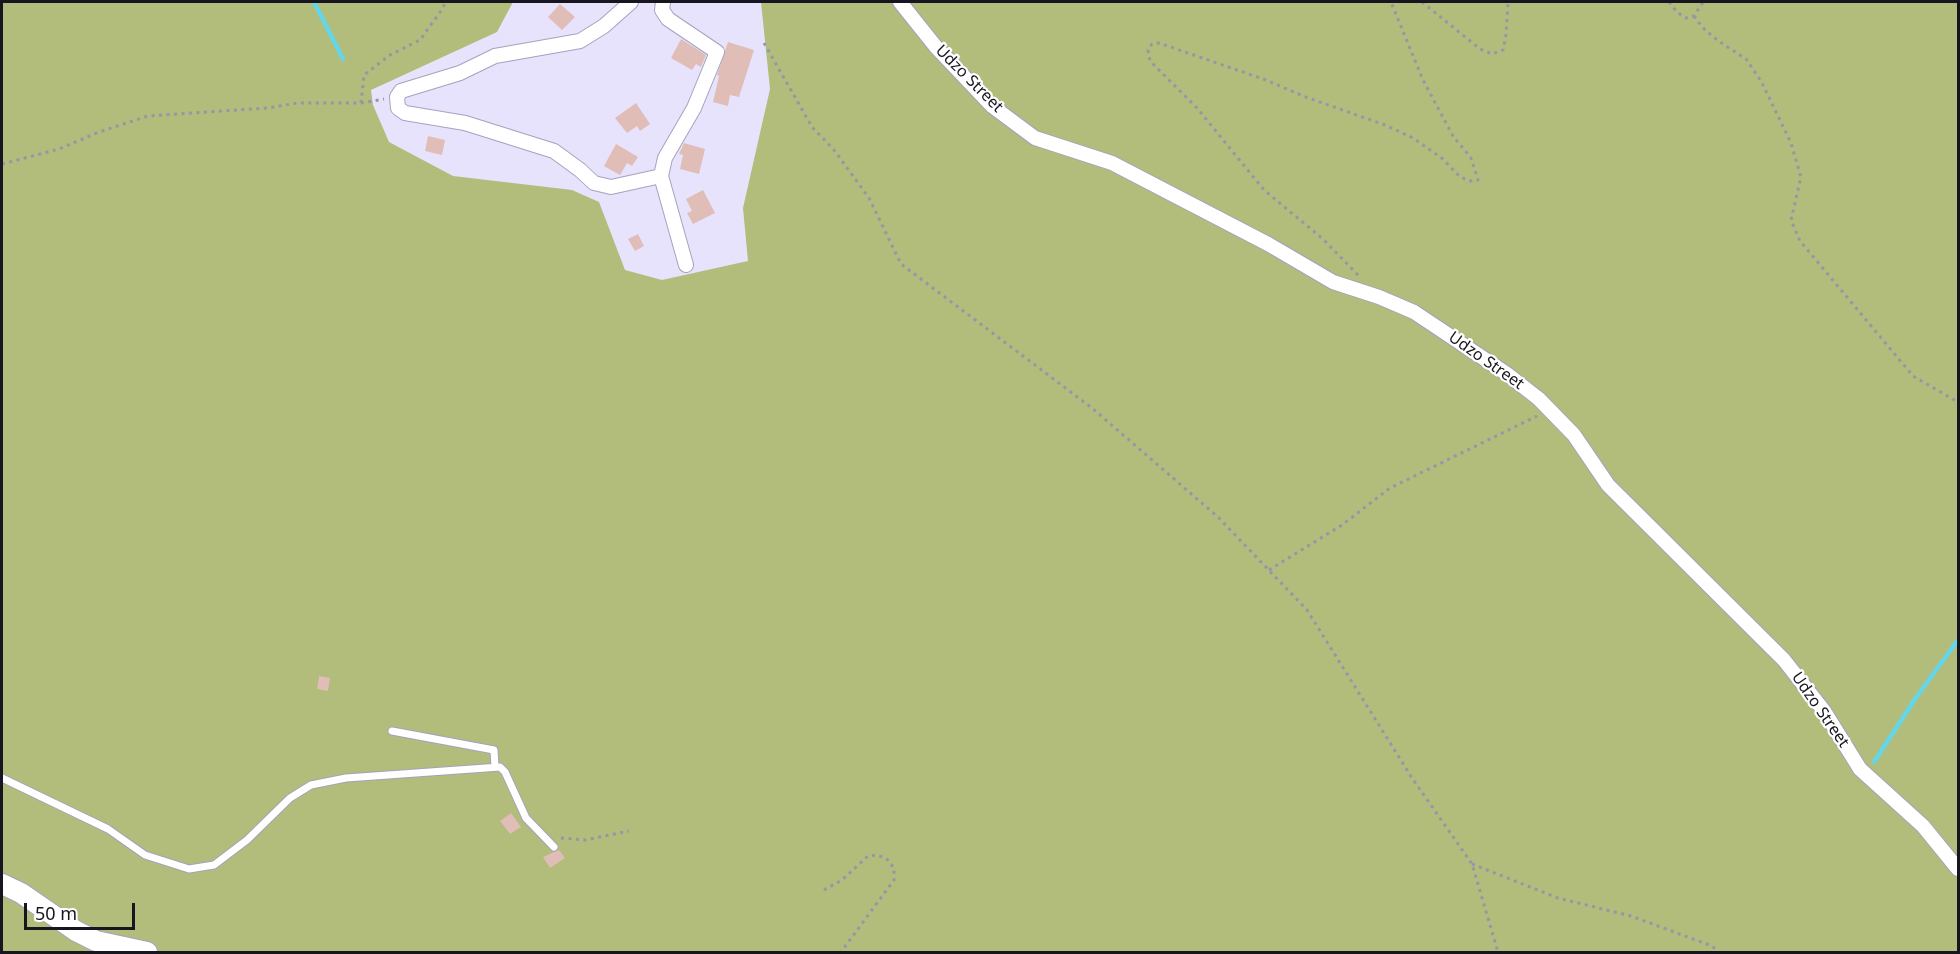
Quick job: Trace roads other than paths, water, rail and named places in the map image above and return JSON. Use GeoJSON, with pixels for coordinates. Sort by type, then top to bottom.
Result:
{"type":"FeatureCollection","features":[{"type":"Feature","properties":{"kind":"main road"},"geometry":{"type":"LineString","coordinates":[[2,884],[76,931],[96,941],[147,952]]}},
{"type":"Feature","properties":{"kind":"street"},"geometry":{"type":"LineString","coordinates":[[631,2],[604,26],[580,41],[495,56],[460,73],[401,91],[397,97],[398,108],[405,112],[465,123],[554,151],[594,183],[611,187],[661,176]]}},
{"type":"Feature","properties":{"kind":"street"},"geometry":{"type":"LineString","coordinates":[[663,2],[662,10],[668,19],[717,52],[694,108],[665,158],[661,176],[686,265]]}},
{"type":"Feature","properties":{"kind":"street","name":"Udzo Street"},"geometry":{"type":"LineString","coordinates":[[900,2],[936,47],[992,106],[1035,138],[1112,163],[1268,244],[1333,282],[1379,297],[1414,312],[1507,374],[1550,410],[1574,435],[1608,485],[1784,660],[1824,711],[1860,769],[1923,826],[1959,868]]}},
{"type":"Feature","properties":{"kind":"lane"},"geometry":{"type":"LineString","coordinates":[[392,731],[494,750],[495,766]]}},
{"type":"Feature","properties":{"kind":"lane"},"geometry":{"type":"LineString","coordinates":[[2,778],[108,829],[145,855],[189,869],[214,865],[247,840],[290,798],[311,785],[346,778],[495,766],[503,768],[526,818],[554,847]]}},
{"type":"Feature","properties":{"kind":"waterway"},"geometry":{"type":"LineString","coordinates":[[314,2],[343,59]]}},
{"type":"Feature","properties":{"kind":"waterway"},"geometry":{"type":"LineString","coordinates":[[1874,762],[1915,699],[1958,640]]}}]}
